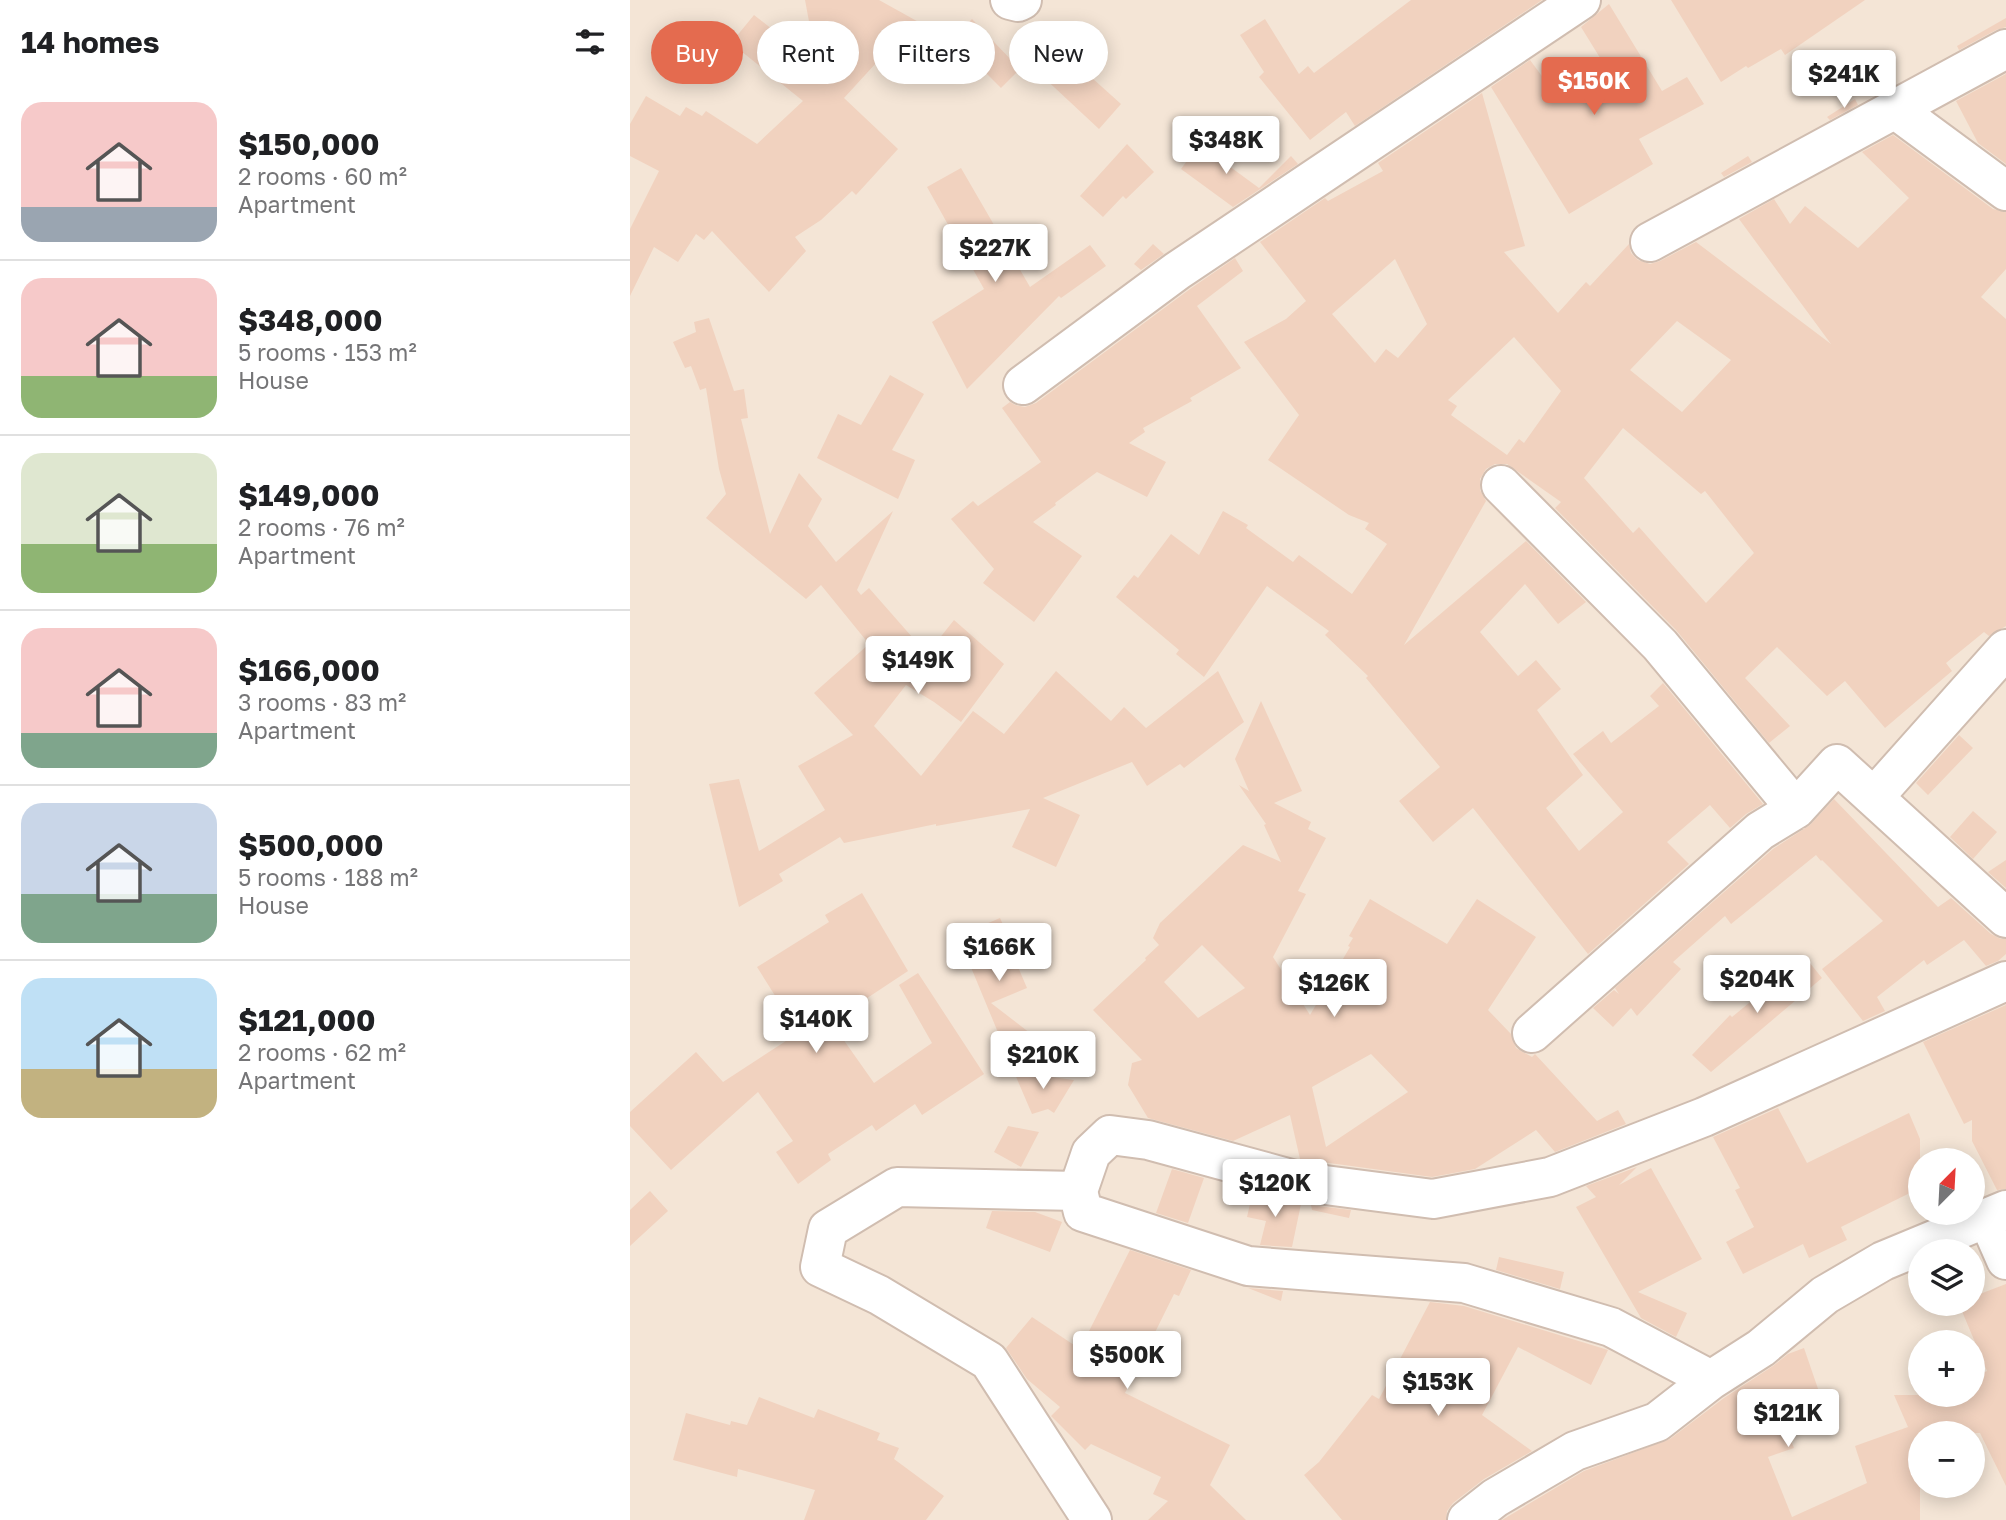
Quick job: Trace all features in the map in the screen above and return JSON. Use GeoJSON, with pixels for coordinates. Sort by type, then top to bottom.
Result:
{"type":"FeatureCollection","features":[{"type":"Feature","properties":{"kind":"street"},"geometry":{"type":"LineString","coordinates":[[1010,0],[1022,0]]}},
{"type":"Feature","properties":{"kind":"street"},"geometry":{"type":"LineString","coordinates":[[1023,386],[1177,271],[1581,0]]}},
{"type":"Feature","properties":{"kind":"street"},"geometry":{"type":"LineString","coordinates":[[1650,242],[2006,49]]}},
{"type":"Feature","properties":{"kind":"street"},"geometry":{"type":"LineString","coordinates":[[1896,110],[2006,191]]}},
{"type":"Feature","properties":{"kind":"street"},"geometry":{"type":"LineString","coordinates":[[1501,485],[1660,645],[1796,808]]}},
{"type":"Feature","properties":{"kind":"street"},"geometry":{"type":"LineString","coordinates":[[1874,797],[2006,649]]}},
{"type":"Feature","properties":{"kind":"street"},"geometry":{"type":"LineString","coordinates":[[1532,1033],[1760,831],[1796,808],[1837,764],[2006,918]]}},
{"type":"Feature","properties":{"kind":"street"},"geometry":{"type":"LineString","coordinates":[[1711,1380],[1611,1327],[1464,1283],[1248,1266],[1083,1212],[1078,1191],[1091,1153],[1110,1135],[1148,1140],[1302,1182],[1433,1199],[1550,1177],[1704,1118],[2006,981]]}},
{"type":"Feature","properties":{"kind":"street"},"geometry":{"type":"LineString","coordinates":[[1078,1191],[897,1187],[828,1229],[820,1267],[879,1295],[989,1361],[1092,1520]]}},
{"type":"Feature","properties":{"kind":"street"},"geometry":{"type":"LineString","coordinates":[[1467,1520],[1495,1498],[1574,1451],[1657,1422],[1711,1380],[1761,1348],[1825,1295],[1883,1261],[1997,1214],[2006,1259]]}},
{"type":"Feature","properties":{"kind":"shaded area"},"geometry":{"type":"Polygon","coordinates":[[[630,0],[2006,0],[2006,1520],[630,1520],[630,0]]]}},
{"type":"Feature","properties":{"kind":"building"},"geometry":{"type":"Polygon","coordinates":[[[805,0],[879,0],[917,21],[873,21],[873,66],[859,82],[859,21],[809,21],[805,0]]]}},
{"type":"Feature","properties":{"kind":"building"},"geometry":{"type":"Polygon","coordinates":[[[1411,0],[1542,0],[1355,126],[1346,112],[1310,140],[1259,77],[1264,72],[1240,35],[1265,19],[1299,74],[1308,66],[1314,73],[1411,0]]]}},
{"type":"Feature","properties":{"kind":"building"},"geometry":{"type":"Polygon","coordinates":[[[1671,0],[1865,0],[1785,55],[1781,49],[1721,82],[1671,0]]]}},
{"type":"Feature","properties":{"kind":"building"},"geometry":{"type":"Polygon","coordinates":[[[1609,4],[1662,91],[1687,77],[1704,104],[1639,139],[1653,164],[1569,214],[1491,87],[1530,60],[1561,102],[1610,74],[1581,27],[1609,4]]]}},
{"type":"Feature","properties":{"kind":"building"},"geometry":{"type":"Polygon","coordinates":[[[754,15],[762,21],[757,21],[757,64],[743,53],[743,28],[754,15]]]}},
{"type":"Feature","properties":{"kind":"building"},"geometry":{"type":"Polygon","coordinates":[[[2006,18],[2006,27],[1959,50],[1957,46],[2006,18]]]}},
{"type":"Feature","properties":{"kind":"building"},"geometry":{"type":"Polygon","coordinates":[[[995,43],[1009,58],[1009,80],[1001,88],[995,82],[995,43]]]}},
{"type":"Feature","properties":{"kind":"building"},"geometry":{"type":"Polygon","coordinates":[[[2006,74],[2006,164],[1978,143],[1956,101],[2006,74]]]}},
{"type":"Feature","properties":{"kind":"building"},"geometry":{"type":"Polygon","coordinates":[[[782,84],[857,84],[844,98],[898,149],[856,195],[852,191],[821,220],[795,237],[806,251],[769,292],[712,231],[704,240],[696,234],[678,262],[654,247],[630,296],[630,229],[659,171],[630,156],[630,124],[646,96],[680,116],[686,107],[702,116],[706,111],[757,144],[803,101],[782,84]]]}},
{"type":"Feature","properties":{"kind":"building"},"geometry":{"type":"Polygon","coordinates":[[[1051,84],[1099,84],[1121,104],[1099,129],[1051,84]]]}},
{"type":"Feature","properties":{"kind":"building"},"geometry":{"type":"Polygon","coordinates":[[[1482,93],[1525,246],[1504,252],[1558,313],[1586,282],[1590,286],[1629,244],[1631,253],[1638,260],[1650,264],[1696,242],[1831,344],[1739,219],[1774,199],[1790,224],[1805,206],[1858,248],[1909,198],[1862,152],[1893,135],[1993,209],[2006,212],[2006,269],[1981,297],[2006,319],[2006,626],[1989,636],[1984,632],[1946,663],[1952,671],[1885,728],[1845,681],[1827,696],[1777,647],[1745,678],[1790,726],[1769,743],[1676,630],[1555,508],[1561,502],[1507,464],[1495,464],[1486,469],[1480,479],[1480,490],[1486,501],[1404,645],[1526,541],[1586,602],[1558,624],[1525,584],[1480,632],[1518,676],[1536,660],[1561,689],[1537,710],[1583,775],[1546,808],[1579,851],[1623,812],[1573,754],[1603,731],[1611,743],[1659,706],[1650,696],[1663,683],[1763,804],[1730,828],[1710,805],[1667,842],[1689,864],[1588,954],[1473,808],[1433,842],[1399,801],[1440,767],[1366,678],[1368,676],[1325,635],[1329,631],[1267,586],[1204,677],[1176,654],[1179,650],[1116,597],[1134,575],[1138,578],[1171,534],[1199,555],[1223,511],[1248,525],[1246,528],[1293,562],[1299,555],[1352,594],[1387,544],[1365,529],[1369,523],[1349,515],[1268,460],[1299,415],[1244,342],[1286,319],[1306,301],[1260,242],[1325,198],[1328,201],[1383,171],[1378,163],[1482,93]],[[1395,259],[1332,314],[1375,363],[1386,349],[1398,358],[1427,324],[1395,259]],[[1677,321],[1630,370],[1682,412],[1731,360],[1677,321]],[[1514,337],[1448,400],[1457,406],[1451,415],[1507,455],[1519,439],[1524,443],[1561,391],[1514,337]],[[1623,428],[1584,478],[1633,533],[1639,527],[1706,603],[1754,553],[1705,491],[1701,494],[1623,428]]]}},
{"type":"Feature","properties":{"kind":"building"},"geometry":{"type":"Polygon","coordinates":[[[1855,99],[1858,105],[1830,120],[1827,117],[1855,99]]]}},
{"type":"Feature","properties":{"kind":"building"},"geometry":{"type":"Polygon","coordinates":[[[1127,144],[1154,172],[1126,199],[1123,196],[1103,217],[1080,196],[1127,144]]]}},
{"type":"Feature","properties":{"kind":"building"},"geometry":{"type":"Polygon","coordinates":[[[1199,144],[1259,188],[1291,156],[1298,164],[1233,207],[1181,169],[1199,144]]]}},
{"type":"Feature","properties":{"kind":"building"},"geometry":{"type":"Polygon","coordinates":[[[1748,156],[1752,162],[1724,177],[1721,173],[1748,156]]]}},
{"type":"Feature","properties":{"kind":"building"},"geometry":{"type":"Polygon","coordinates":[[[961,168],[1030,287],[1090,245],[1106,266],[1061,298],[1059,296],[967,389],[932,322],[984,289],[927,187],[961,168]]]}},
{"type":"Feature","properties":{"kind":"building"},"geometry":{"type":"Polygon","coordinates":[[[1153,244],[1164,254],[1141,270],[1134,264],[1153,244]]]}},
{"type":"Feature","properties":{"kind":"building"},"geometry":{"type":"Polygon","coordinates":[[[1235,258],[1243,271],[1197,306],[1241,368],[1190,398],[1192,401],[1143,428],[1145,432],[1129,443],[1166,462],[1147,497],[1097,472],[1033,522],[1082,556],[1034,622],[983,583],[994,569],[951,519],[973,501],[978,506],[1041,462],[1002,408],[1010,402],[1025,407],[1036,403],[1235,258]]]}},
{"type":"Feature","properties":{"kind":"building"},"geometry":{"type":"Polygon","coordinates":[[[709,318],[734,391],[744,389],[748,418],[741,419],[770,534],[799,473],[822,499],[808,526],[836,562],[893,511],[857,590],[861,595],[869,588],[927,654],[954,620],[1004,664],[961,722],[906,685],[874,726],[921,776],[973,711],[1004,734],[1056,671],[1111,721],[1124,707],[1146,728],[1218,671],[1244,722],[1184,768],[1180,764],[1147,786],[1132,762],[1043,798],[1080,815],[1056,867],[1012,847],[1030,809],[936,824],[844,843],[840,837],[779,874],[783,881],[739,907],[709,784],[739,779],[759,851],[825,810],[798,766],[853,735],[814,693],[869,644],[821,585],[806,599],[706,518],[726,494],[719,469],[706,388],[700,390],[691,366],[685,368],[673,342],[696,332],[694,322],[709,318]]]}},
{"type":"Feature","properties":{"kind":"building"},"geometry":{"type":"Polygon","coordinates":[[[890,375],[924,394],[892,450],[915,460],[898,499],[817,458],[838,414],[861,425],[890,375]]]}},
{"type":"Feature","properties":{"kind":"building"},"geometry":{"type":"Polygon","coordinates":[[[1261,701],[1302,791],[1274,803],[1311,822],[1308,829],[1326,838],[1298,891],[1306,894],[1273,957],[1310,1015],[1350,947],[1348,946],[1353,938],[1349,936],[1370,899],[1447,944],[1477,899],[1536,937],[1488,1010],[1511,1034],[1516,1048],[1532,1057],[1535,1054],[1597,1121],[1618,1110],[1626,1124],[1555,1152],[1536,1130],[1475,1169],[1432,1177],[1300,1159],[1290,1115],[1233,1141],[1148,1118],[1128,1085],[1132,1063],[1142,1060],[1093,1010],[1159,945],[1153,938],[1160,923],[1243,845],[1281,862],[1264,825],[1266,824],[1239,785],[1249,791],[1235,759],[1261,701]],[[1202,945],[1164,982],[1198,1018],[1245,988],[1202,945]],[[1371,1054],[1312,1087],[1326,1147],[1408,1092],[1371,1054]]]}},
{"type":"Feature","properties":{"kind":"building"},"geometry":{"type":"Polygon","coordinates":[[[1959,735],[1973,748],[1928,795],[1916,783],[1959,735]]]}},
{"type":"Feature","properties":{"kind":"building"},"geometry":{"type":"Polygon","coordinates":[[[1834,799],[1938,907],[1951,898],[1991,934],[2006,939],[2006,954],[1986,966],[1964,940],[1927,965],[1924,960],[1877,997],[1885,1011],[1863,1021],[1822,969],[1883,921],[1816,855],[1731,924],[1725,916],[1673,962],[1681,969],[1637,1016],[1631,1008],[1613,1027],[1593,1008],[1614,990],[1619,994],[1615,988],[1773,849],[1810,825],[1834,799]]]}},
{"type":"Feature","properties":{"kind":"building"},"geometry":{"type":"Polygon","coordinates":[[[1973,811],[1997,832],[1973,859],[1950,837],[1973,811]]]}},
{"type":"Feature","properties":{"kind":"building"},"geometry":{"type":"Polygon","coordinates":[[[2006,860],[2006,888],[1988,872],[2006,860]]]}},
{"type":"Feature","properties":{"kind":"building"},"geometry":{"type":"Polygon","coordinates":[[[862,893],[908,971],[831,1022],[874,1083],[932,1043],[899,985],[918,973],[984,1074],[922,1115],[915,1104],[876,1131],[872,1125],[828,1154],[831,1160],[798,1184],[776,1152],[793,1141],[758,1092],[671,1170],[630,1126],[630,1112],[696,1052],[723,1082],[789,1039],[781,1027],[791,1021],[757,967],[829,922],[825,915],[862,893]]]}},
{"type":"Feature","properties":{"kind":"building"},"geometry":{"type":"Polygon","coordinates":[[[1000,918],[1015,951],[1012,953],[1027,988],[991,1003],[1039,1040],[1014,1071],[958,936],[1000,918]]]}},
{"type":"Feature","properties":{"kind":"building"},"geometry":{"type":"Polygon","coordinates":[[[1805,957],[1822,978],[1711,1072],[1692,1055],[1730,1015],[1732,1017],[1805,957]]]}},
{"type":"Feature","properties":{"kind":"building"},"geometry":{"type":"Polygon","coordinates":[[[2006,1005],[2006,1189],[1997,1190],[1985,1166],[1985,1148],[1976,1148],[1972,1141],[1972,1120],[1964,1124],[1923,1042],[2006,1005]]]}},
{"type":"Feature","properties":{"kind":"building"},"geometry":{"type":"Polygon","coordinates":[[[1014,1072],[1074,1080],[1054,1113],[1048,1109],[1032,1114],[1014,1072]]]}},
{"type":"Feature","properties":{"kind":"building"},"geometry":{"type":"Polygon","coordinates":[[[1778,1108],[1807,1163],[1909,1113],[1920,1139],[1920,1148],[1908,1148],[1908,1194],[1841,1227],[1847,1240],[1809,1258],[1803,1244],[1743,1274],[1726,1242],[1754,1227],[1735,1190],[1740,1188],[1713,1137],[1778,1108]]]}},
{"type":"Feature","properties":{"kind":"building"},"geometry":{"type":"Polygon","coordinates":[[[1008,1126],[1039,1132],[1021,1167],[994,1152],[1008,1126]]]}},
{"type":"Feature","properties":{"kind":"building"},"geometry":{"type":"Polygon","coordinates":[[[1637,1167],[1619,1185],[1651,1168],[1702,1259],[1638,1292],[1687,1313],[1676,1337],[1641,1318],[1576,1207],[1596,1197],[1586,1186],[1637,1167]]]}},
{"type":"Feature","properties":{"kind":"building"},"geometry":{"type":"Polygon","coordinates":[[[1172,1169],[1204,1178],[1188,1223],[1156,1213],[1172,1169]]]}},
{"type":"Feature","properties":{"kind":"building"},"geometry":{"type":"Polygon","coordinates":[[[650,1191],[668,1211],[630,1246],[630,1210],[650,1191]]]}},
{"type":"Feature","properties":{"kind":"building"},"geometry":{"type":"Polygon","coordinates":[[[1253,1191],[1301,1204],[1292,1247],[1260,1245],[1266,1221],[1247,1217],[1253,1191]]]}},
{"type":"Feature","properties":{"kind":"building"},"geometry":{"type":"Polygon","coordinates":[[[1311,1205],[1351,1210],[1349,1218],[1312,1210],[1311,1205]]]}},
{"type":"Feature","properties":{"kind":"building"},"geometry":{"type":"Polygon","coordinates":[[[992,1211],[1035,1212],[1062,1222],[1050,1252],[986,1228],[992,1211]]]}},
{"type":"Feature","properties":{"kind":"building"},"geometry":{"type":"Polygon","coordinates":[[[1130,1250],[1191,1270],[1179,1296],[1174,1294],[1125,1393],[1230,1445],[1210,1485],[1246,1520],[1148,1520],[1168,1501],[1153,1494],[1161,1477],[1091,1444],[1085,1450],[1051,1416],[1060,1407],[1027,1379],[1006,1348],[1032,1317],[1080,1349],[1130,1250]]]}},
{"type":"Feature","properties":{"kind":"building"},"geometry":{"type":"Polygon","coordinates":[[[1499,1257],[1564,1272],[1560,1289],[1496,1270],[1499,1257]]]}},
{"type":"Feature","properties":{"kind":"building"},"geometry":{"type":"Polygon","coordinates":[[[2006,1284],[2006,1486],[1985,1443],[1985,1421],[1908,1421],[1908,1427],[1894,1395],[1908,1395],[1908,1407],[1985,1407],[1985,1330],[1970,1330],[1964,1316],[1985,1316],[1985,1292],[2006,1284]]]}},
{"type":"Feature","properties":{"kind":"building"},"geometry":{"type":"Polygon","coordinates":[[[1248,1288],[1283,1291],[1281,1301],[1248,1288]]]}},
{"type":"Feature","properties":{"kind":"building"},"geometry":{"type":"Polygon","coordinates":[[[1430,1302],[1464,1306],[1608,1350],[1591,1385],[1518,1347],[1482,1415],[1532,1451],[1484,1479],[1453,1503],[1447,1511],[1446,1520],[1342,1520],[1304,1475],[1319,1462],[1372,1395],[1379,1399],[1430,1302]]]}},
{"type":"Feature","properties":{"kind":"building"},"geometry":{"type":"Polygon","coordinates":[[[1804,1348],[1827,1415],[1786,1429],[1794,1448],[1768,1457],[1792,1517],[1867,1483],[1855,1446],[1908,1427],[1908,1498],[1920,1498],[1920,1520],[1502,1520],[1584,1471],[1670,1439],[1788,1354],[1804,1348]]]}},
{"type":"Feature","properties":{"kind":"building"},"geometry":{"type":"Polygon","coordinates":[[[759,1397],[814,1418],[818,1409],[880,1433],[877,1440],[899,1448],[894,1459],[944,1496],[926,1520],[804,1520],[815,1490],[738,1469],[737,1477],[673,1460],[686,1413],[730,1425],[731,1421],[747,1425],[759,1397]]]}}]}
